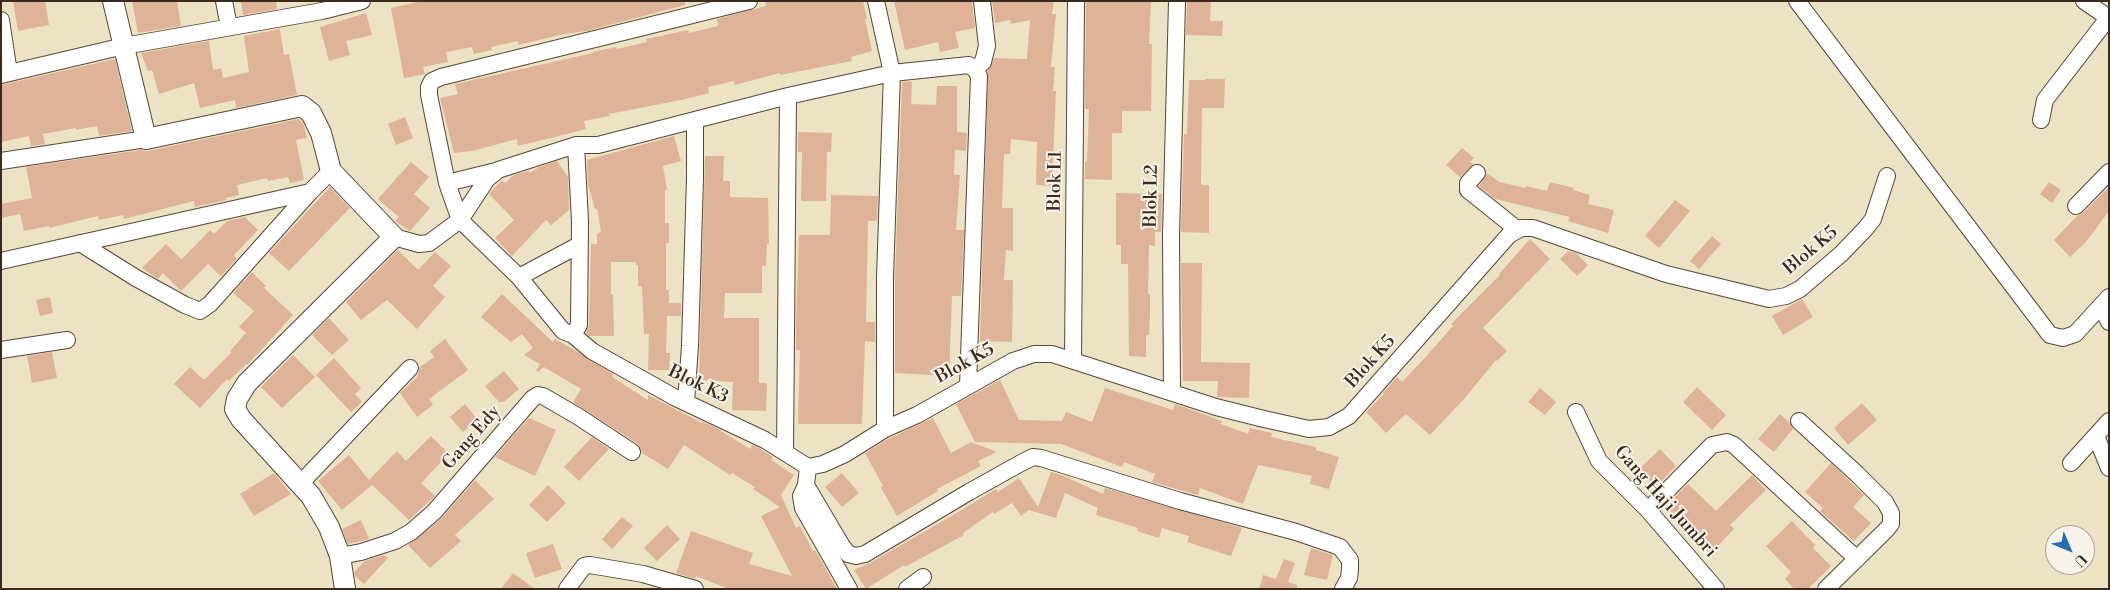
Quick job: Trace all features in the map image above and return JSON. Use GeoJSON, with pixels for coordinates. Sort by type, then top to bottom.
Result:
{"type":"FeatureCollection","features":[{"type":"Feature","properties":{"kind":"street"},"geometry":{"type":"LineString","coordinates":[[113,1],[146,139]]}},
{"type":"Feature","properties":{"kind":"street"},"geometry":{"type":"LineString","coordinates":[[224,1],[230,27]]}},
{"type":"Feature","properties":{"kind":"street"},"geometry":{"type":"LineString","coordinates":[[1,20],[5,74],[124,46],[230,27],[321,6],[362,1]]}},
{"type":"Feature","properties":{"kind":"street"},"geometry":{"type":"LineString","coordinates":[[460,220],[447,183],[429,95],[429,87],[432,81],[441,77],[749,1]]}},
{"type":"Feature","properties":{"kind":"street"},"geometry":{"type":"LineString","coordinates":[[876,1],[892,73],[885,276],[885,429]]}},
{"type":"Feature","properties":{"kind":"street"},"geometry":{"type":"LineString","coordinates":[[975,69],[983,62],[987,46],[982,1]]}},
{"type":"Feature","properties":{"kind":"street","name":"Blok L1"},"geometry":{"type":"LineString","coordinates":[[1073,360],[1076,1]]}},
{"type":"Feature","properties":{"kind":"street","name":"Blok L2"},"geometry":{"type":"LineString","coordinates":[[1172,392],[1171,246],[1177,1]]}},
{"type":"Feature","properties":{"kind":"street"},"geometry":{"type":"LineString","coordinates":[[1798,1],[2050,334],[2057,337],[2069,337],[2075,334],[2105,301]]}},
{"type":"Feature","properties":{"kind":"street"},"geometry":{"type":"LineString","coordinates":[[2041,120],[2045,100],[2109,18],[2084,1]]}},
{"type":"Feature","properties":{"kind":"street"},"geometry":{"type":"LineString","coordinates":[[447,183],[498,170],[576,145],[598,145],[788,96],[892,73],[969,65],[975,69],[979,76],[968,386]]}},
{"type":"Feature","properties":{"kind":"street"},"geometry":{"type":"LineString","coordinates":[[785,452],[788,96]]}},
{"type":"Feature","properties":{"kind":"street"},"geometry":{"type":"LineString","coordinates":[[1,162],[146,139],[302,106],[311,113],[321,133],[332,171],[394,237],[414,243],[428,243],[460,220],[487,179],[498,170]]}},
{"type":"Feature","properties":{"kind":"street"},"geometry":{"type":"LineString","coordinates":[[686,402],[690,346],[695,121]]}},
{"type":"Feature","properties":{"kind":"street"},"geometry":{"type":"LineString","coordinates":[[573,335],[579,325],[580,196],[576,145]]}},
{"type":"Feature","properties":{"kind":"street"},"geometry":{"type":"LineString","coordinates":[[80,243],[136,278],[185,305],[200,311],[210,304],[310,192],[332,171]]}},
{"type":"Feature","properties":{"kind":"street"},"geometry":{"type":"LineString","coordinates":[[2076,206],[2109,172]]}},
{"type":"Feature","properties":{"kind":"street"},"geometry":{"type":"LineString","coordinates":[[1477,173],[1468,183],[1468,190],[1518,230]]}},
{"type":"Feature","properties":{"kind":"street","name":"Blok K5"},"geometry":{"type":"LineString","coordinates":[[808,467],[830,461],[885,429],[917,415],[1012,361],[1034,354],[1052,354],[1073,360],[1226,409],[1309,429],[1329,427],[1349,416],[1509,235],[1521,228],[1533,228],[1666,274],[1769,299],[1786,296],[1800,289],[1841,254],[1866,228],[1873,219],[1887,176]]}},
{"type":"Feature","properties":{"kind":"street"},"geometry":{"type":"LineString","coordinates":[[1,261],[310,192]]}},
{"type":"Feature","properties":{"kind":"street","name":"Blok K3"},"geometry":{"type":"LineString","coordinates":[[460,220],[519,277],[563,331],[573,335],[592,351],[686,402],[765,440],[808,467]]}},
{"type":"Feature","properties":{"kind":"street"},"geometry":{"type":"LineString","coordinates":[[343,587],[340,556],[311,496],[240,419],[235,409],[237,399],[247,383],[394,237]]}},
{"type":"Feature","properties":{"kind":"street"},"geometry":{"type":"LineString","coordinates":[[519,277],[579,245]]}},
{"type":"Feature","properties":{"kind":"street"},"geometry":{"type":"LineString","coordinates":[[2105,301],[2109,322]]}},
{"type":"Feature","properties":{"kind":"street"},"geometry":{"type":"LineString","coordinates":[[1,350],[67,340]]}},
{"type":"Feature","properties":{"kind":"street"},"geometry":{"type":"LineString","coordinates":[[300,484],[410,368]]}},
{"type":"Feature","properties":{"kind":"street","name":"Gang Edy"},"geometry":{"type":"LineString","coordinates":[[340,556],[361,552],[395,541],[411,532],[434,512],[532,398],[538,395],[565,408],[632,452]]}},
{"type":"Feature","properties":{"kind":"street","name":"Gang Haji Jumbri"},"geometry":{"type":"LineString","coordinates":[[1576,412],[1599,461],[1648,510],[1716,589]]}},
{"type":"Feature","properties":{"kind":"street"},"geometry":{"type":"LineString","coordinates":[[2071,463],[2109,420]]}},
{"type":"Feature","properties":{"kind":"street"},"geometry":{"type":"LineString","coordinates":[[1798,421],[1857,474],[1888,506],[1892,519],[1891,524],[1826,589]]}},
{"type":"Feature","properties":{"kind":"street"},"geometry":{"type":"LineString","coordinates":[[2096,436],[2109,468]]}},
{"type":"Feature","properties":{"kind":"street"},"geometry":{"type":"LineString","coordinates":[[1648,510],[1712,445],[1727,442],[1734,445],[1856,559]]}},
{"type":"Feature","properties":{"kind":"street"},"geometry":{"type":"LineString","coordinates":[[806,486],[842,546],[848,554],[856,556],[865,554],[1021,463],[1033,458],[1041,458],[1180,501],[1296,532],[1340,547],[1350,560],[1349,578],[1343,589]]}},
{"type":"Feature","properties":{"kind":"street"},"geometry":{"type":"LineString","coordinates":[[808,467],[806,486],[801,496],[803,508],[849,589]]}},
{"type":"Feature","properties":{"kind":"street"},"geometry":{"type":"LineString","coordinates":[[567,589],[584,566],[590,565],[643,574],[695,589]]}},
{"type":"Feature","properties":{"kind":"street"},"geometry":{"type":"LineString","coordinates":[[907,589],[923,578]]}},
{"type":"Feature","properties":{"kind":"building"},"geometry":{"type":"Polygon","coordinates":[[[13,1],[45,1],[49,25],[18,31],[13,1]]]}},
{"type":"Feature","properties":{"kind":"building"},"geometry":{"type":"Polygon","coordinates":[[[132,1],[177,1],[181,26],[138,33],[132,1]]]}},
{"type":"Feature","properties":{"kind":"building"},"geometry":{"type":"Polygon","coordinates":[[[241,1],[276,1],[277,9],[243,15],[241,1]]]}},
{"type":"Feature","properties":{"kind":"building"},"geometry":{"type":"Polygon","coordinates":[[[422,1],[685,1],[685,5],[587,31],[564,34],[518,45],[518,41],[491,47],[492,50],[474,54],[472,47],[446,52],[448,62],[423,67],[425,74],[404,78],[391,8],[422,1]]]}},
{"type":"Feature","properties":{"kind":"building"},"geometry":{"type":"Polygon","coordinates":[[[765,1],[863,1],[872,51],[851,57],[852,61],[780,75],[780,73],[735,85],[734,81],[708,87],[709,93],[609,114],[610,116],[584,121],[586,129],[518,146],[517,139],[472,151],[454,153],[440,98],[458,94],[455,84],[593,52],[647,42],[646,39],[688,30],[689,33],[718,26],[717,19],[766,6],[765,1]]]}},
{"type":"Feature","properties":{"kind":"building"},"geometry":{"type":"Polygon","coordinates":[[[894,1],[972,1],[975,28],[955,32],[959,48],[940,52],[938,42],[905,50],[894,1]]]}},
{"type":"Feature","properties":{"kind":"building"},"geometry":{"type":"Polygon","coordinates":[[[992,1],[1054,1],[1052,14],[1056,14],[1051,67],[1055,67],[1053,91],[1056,91],[1052,186],[1036,185],[1037,142],[1011,139],[1010,154],[1004,154],[1002,208],[1013,208],[1013,251],[1006,250],[1004,280],[1013,280],[1012,342],[980,341],[988,71],[994,58],[1027,59],[1030,20],[1011,24],[1010,20],[995,23],[992,1]]]}},
{"type":"Feature","properties":{"kind":"building"},"geometry":{"type":"Polygon","coordinates":[[[1086,1],[1151,1],[1149,44],[1152,44],[1151,111],[1122,111],[1122,133],[1112,133],[1112,180],[1085,179],[1089,109],[1085,109],[1086,1]]]}},
{"type":"Feature","properties":{"kind":"building"},"geometry":{"type":"Polygon","coordinates":[[[1187,1],[1211,1],[1210,21],[1223,21],[1222,36],[1186,35],[1187,1]]]}},
{"type":"Feature","properties":{"kind":"building"},"geometry":{"type":"Polygon","coordinates":[[[366,13],[372,35],[346,41],[350,55],[329,61],[320,27],[366,13]]]}},
{"type":"Feature","properties":{"kind":"building"},"geometry":{"type":"Polygon","coordinates":[[[280,29],[284,55],[289,54],[297,95],[236,108],[235,100],[200,108],[194,83],[159,94],[152,70],[148,71],[141,53],[209,41],[213,70],[221,68],[223,78],[249,72],[244,36],[280,29]]]}},
{"type":"Feature","properties":{"kind":"building"},"geometry":{"type":"Polygon","coordinates":[[[115,59],[132,131],[99,136],[97,126],[43,134],[45,144],[31,146],[29,136],[1,142],[1,85],[115,59]]]}},
{"type":"Feature","properties":{"kind":"building"},"geometry":{"type":"Polygon","coordinates":[[[1225,79],[1224,108],[1202,108],[1201,185],[1209,185],[1209,233],[1181,232],[1184,134],[1187,134],[1189,80],[1225,79]]]}},
{"type":"Feature","properties":{"kind":"building"},"geometry":{"type":"Polygon","coordinates":[[[902,82],[912,82],[911,104],[936,105],[937,86],[957,86],[957,132],[967,133],[966,151],[955,150],[954,175],[960,175],[956,230],[964,230],[961,296],[952,296],[949,376],[895,373],[895,277],[902,82]]]}},
{"type":"Feature","properties":{"kind":"building"},"geometry":{"type":"Polygon","coordinates":[[[405,117],[413,138],[396,145],[388,124],[405,117]]]}},
{"type":"Feature","properties":{"kind":"building"},"geometry":{"type":"Polygon","coordinates":[[[299,119],[304,125],[307,138],[296,140],[304,180],[290,183],[288,177],[268,181],[267,178],[237,185],[239,195],[225,198],[227,200],[195,207],[194,201],[124,219],[123,215],[99,220],[98,216],[49,228],[49,226],[24,231],[20,214],[1,218],[1,204],[32,198],[26,167],[141,150],[148,151],[299,119]]]}},
{"type":"Feature","properties":{"kind":"building"},"geometry":{"type":"Polygon","coordinates":[[[798,132],[832,133],[831,152],[827,152],[826,201],[801,201],[802,152],[798,152],[798,132]]]}},
{"type":"Feature","properties":{"kind":"building"},"geometry":{"type":"Polygon","coordinates":[[[674,136],[681,161],[663,166],[667,190],[665,190],[665,223],[669,223],[669,243],[666,243],[666,290],[669,290],[669,303],[681,303],[681,316],[667,316],[666,353],[670,353],[669,370],[648,370],[649,334],[644,334],[642,286],[638,286],[638,265],[636,265],[636,262],[611,262],[614,336],[589,336],[586,333],[589,325],[591,244],[597,244],[597,234],[601,232],[597,209],[595,209],[588,184],[587,160],[674,136]]]}},
{"type":"Feature","properties":{"kind":"building"},"geometry":{"type":"Polygon","coordinates":[[[1462,148],[1474,158],[1470,162],[1473,164],[1460,177],[1446,165],[1462,148]]]}},
{"type":"Feature","properties":{"kind":"building"},"geometry":{"type":"Polygon","coordinates":[[[705,156],[724,156],[723,181],[730,181],[730,197],[768,198],[769,244],[767,244],[766,266],[762,266],[762,293],[725,293],[724,318],[759,318],[759,383],[767,383],[766,411],[732,410],[733,382],[699,380],[705,156]]]}},
{"type":"Feature","properties":{"kind":"building"},"geometry":{"type":"Polygon","coordinates":[[[557,161],[568,177],[569,210],[551,225],[546,220],[512,256],[495,238],[514,220],[489,194],[502,180],[505,183],[514,175],[528,171],[530,173],[539,167],[557,161]]]}},
{"type":"Feature","properties":{"kind":"building"},"geometry":{"type":"Polygon","coordinates":[[[411,162],[429,177],[414,194],[430,208],[410,231],[395,221],[399,217],[378,199],[411,162]]]}},
{"type":"Feature","properties":{"kind":"building"},"geometry":{"type":"Polygon","coordinates":[[[1487,173],[1499,182],[1526,188],[1526,186],[1547,191],[1550,182],[1574,188],[1573,190],[1590,195],[1588,204],[1614,210],[1608,233],[1568,221],[1570,217],[1495,199],[1479,186],[1487,173]]]}},
{"type":"Feature","properties":{"kind":"building"},"geometry":{"type":"Polygon","coordinates":[[[2049,182],[2061,190],[2052,203],[2040,194],[2049,182]]]}},
{"type":"Feature","properties":{"kind":"building"},"geometry":{"type":"Polygon","coordinates":[[[330,187],[350,208],[289,271],[269,253],[330,187]]]}},
{"type":"Feature","properties":{"kind":"building"},"geometry":{"type":"Polygon","coordinates":[[[2109,187],[2109,211],[2085,243],[2070,257],[2054,240],[2109,187]]]}},
{"type":"Feature","properties":{"kind":"building"},"geometry":{"type":"Polygon","coordinates":[[[1116,193],[1162,194],[1161,232],[1155,232],[1155,246],[1149,245],[1148,294],[1150,294],[1150,316],[1149,335],[1146,335],[1146,357],[1129,356],[1128,264],[1121,264],[1121,245],[1116,245],[1116,193]]]}},
{"type":"Feature","properties":{"kind":"building"},"geometry":{"type":"Polygon","coordinates":[[[831,195],[878,196],[877,221],[868,221],[866,322],[875,322],[875,342],[865,341],[862,424],[798,424],[800,350],[796,350],[796,322],[799,235],[830,235],[831,195]]]}},
{"type":"Feature","properties":{"kind":"building"},"geometry":{"type":"Polygon","coordinates":[[[1675,200],[1690,211],[1659,248],[1645,236],[1675,200]]]}},
{"type":"Feature","properties":{"kind":"building"},"geometry":{"type":"Polygon","coordinates":[[[245,217],[258,230],[234,255],[237,259],[221,276],[208,264],[181,291],[163,273],[158,279],[142,268],[166,244],[181,259],[210,230],[214,234],[227,221],[245,217]]]}},
{"type":"Feature","properties":{"kind":"building"},"geometry":{"type":"Polygon","coordinates":[[[1712,236],[1721,244],[1699,269],[1690,261],[1712,236]]]}},
{"type":"Feature","properties":{"kind":"building"},"geometry":{"type":"Polygon","coordinates":[[[1530,239],[1550,259],[1483,328],[1507,351],[1496,360],[1464,399],[1430,435],[1406,414],[1386,433],[1366,412],[1384,394],[1397,377],[1402,382],[1422,361],[1453,326],[1451,324],[1500,275],[1530,239]]]}},
{"type":"Feature","properties":{"kind":"building"},"geometry":{"type":"Polygon","coordinates":[[[398,250],[418,270],[435,252],[451,266],[433,286],[445,297],[417,329],[387,300],[361,320],[346,302],[398,250]]]}},
{"type":"Feature","properties":{"kind":"building"},"geometry":{"type":"Polygon","coordinates":[[[1568,251],[1576,253],[1588,265],[1577,276],[1560,259],[1568,251]]]}},
{"type":"Feature","properties":{"kind":"building"},"geometry":{"type":"Polygon","coordinates":[[[1181,263],[1202,263],[1201,362],[1250,363],[1249,398],[1217,397],[1218,381],[1183,381],[1181,263]]]}},
{"type":"Feature","properties":{"kind":"building"},"geometry":{"type":"Polygon","coordinates":[[[252,272],[266,286],[264,288],[293,315],[247,365],[229,381],[227,379],[200,408],[174,384],[190,367],[204,380],[232,352],[230,351],[246,333],[239,327],[254,311],[233,293],[252,272]]]}},
{"type":"Feature","properties":{"kind":"building"},"geometry":{"type":"Polygon","coordinates":[[[502,294],[553,342],[555,339],[578,352],[613,374],[612,377],[648,400],[648,395],[702,423],[713,426],[750,449],[752,445],[757,447],[773,457],[771,460],[794,475],[781,495],[796,528],[800,526],[837,589],[729,589],[696,576],[695,579],[676,573],[691,531],[753,553],[749,564],[792,576],[761,516],[780,507],[753,489],[755,487],[732,473],[730,475],[684,445],[668,469],[642,453],[638,444],[573,402],[581,389],[544,367],[538,372],[536,370],[540,364],[524,355],[533,348],[522,334],[511,342],[481,317],[502,294]]]}},
{"type":"Feature","properties":{"kind":"building"},"geometry":{"type":"Polygon","coordinates":[[[50,297],[53,313],[40,316],[36,300],[50,297]]]}},
{"type":"Feature","properties":{"kind":"building"},"geometry":{"type":"Polygon","coordinates":[[[1802,299],[1813,317],[1783,335],[1772,316],[1802,299]]]}},
{"type":"Feature","properties":{"kind":"building"},"geometry":{"type":"Polygon","coordinates":[[[329,318],[349,340],[332,355],[312,335],[329,318]]]}},
{"type":"Feature","properties":{"kind":"building"},"geometry":{"type":"Polygon","coordinates":[[[445,339],[468,370],[429,399],[433,405],[417,417],[400,393],[417,377],[420,367],[434,357],[430,351],[445,339]]]}},
{"type":"Feature","properties":{"kind":"building"},"geometry":{"type":"Polygon","coordinates":[[[52,352],[57,378],[32,383],[27,356],[52,352]]]}},
{"type":"Feature","properties":{"kind":"building"},"geometry":{"type":"Polygon","coordinates":[[[293,355],[315,377],[282,408],[261,387],[293,355]]]}},
{"type":"Feature","properties":{"kind":"building"},"geometry":{"type":"Polygon","coordinates":[[[334,358],[361,388],[355,394],[362,402],[351,412],[316,375],[334,358]]]}},
{"type":"Feature","properties":{"kind":"building"},"geometry":{"type":"Polygon","coordinates":[[[504,371],[519,389],[504,402],[499,402],[485,386],[504,371]]]}},
{"type":"Feature","properties":{"kind":"building"},"geometry":{"type":"Polygon","coordinates":[[[1000,380],[1019,420],[1062,421],[1066,412],[1092,422],[1105,388],[1173,410],[1175,404],[1222,421],[1221,424],[1248,434],[1250,428],[1272,433],[1271,437],[1316,447],[1316,450],[1339,457],[1329,489],[1310,484],[1312,476],[1258,465],[1243,504],[1200,488],[1198,495],[1152,482],[1155,474],[1124,462],[1122,467],[1061,444],[975,442],[956,404],[1000,380]]]}},
{"type":"Feature","properties":{"kind":"building"},"geometry":{"type":"Polygon","coordinates":[[[1697,387],[1726,415],[1712,430],[1683,402],[1697,387]]]}},
{"type":"Feature","properties":{"kind":"building"},"geometry":{"type":"Polygon","coordinates":[[[1540,388],[1556,402],[1545,415],[1528,402],[1540,388]]]}},
{"type":"Feature","properties":{"kind":"building"},"geometry":{"type":"Polygon","coordinates":[[[1862,403],[1877,420],[1848,445],[1834,428],[1862,403]]]}},
{"type":"Feature","properties":{"kind":"building"},"geometry":{"type":"Polygon","coordinates":[[[465,404],[478,420],[463,432],[450,417],[465,404]]]}},
{"type":"Feature","properties":{"kind":"building"},"geometry":{"type":"Polygon","coordinates":[[[1780,414],[1789,422],[1793,429],[1774,452],[1758,439],[1780,414]]]}},
{"type":"Feature","properties":{"kind":"building"},"geometry":{"type":"Polygon","coordinates":[[[529,418],[556,430],[535,476],[495,457],[529,418]]]}},
{"type":"Feature","properties":{"kind":"building"},"geometry":{"type":"Polygon","coordinates":[[[933,418],[951,453],[971,442],[997,452],[978,461],[981,466],[937,489],[938,491],[897,516],[881,488],[883,486],[865,453],[890,438],[933,418]]]}},
{"type":"Feature","properties":{"kind":"building"},"geometry":{"type":"Polygon","coordinates":[[[431,436],[449,454],[421,483],[435,496],[409,520],[372,485],[342,510],[318,481],[349,455],[369,480],[397,451],[406,461],[431,436]]]}},
{"type":"Feature","properties":{"kind":"building"},"geometry":{"type":"Polygon","coordinates":[[[592,437],[609,449],[579,481],[564,467],[592,437]]]}},
{"type":"Feature","properties":{"kind":"building"},"geometry":{"type":"Polygon","coordinates":[[[1660,449],[1676,466],[1656,487],[1639,469],[1660,449]]]}},
{"type":"Feature","properties":{"kind":"building"},"geometry":{"type":"Polygon","coordinates":[[[1831,463],[1864,495],[1853,507],[1871,523],[1854,541],[1820,511],[1823,508],[1805,492],[1831,463]]]}},
{"type":"Feature","properties":{"kind":"building"},"geometry":{"type":"Polygon","coordinates":[[[1051,472],[1070,478],[1103,494],[1105,488],[1242,528],[1231,556],[1187,542],[1189,536],[1162,528],[1159,538],[1137,531],[1138,528],[1096,515],[1098,508],[1065,493],[1056,518],[1029,510],[1021,516],[1012,503],[994,514],[993,512],[963,533],[964,535],[905,567],[904,565],[866,589],[854,570],[870,563],[996,489],[998,492],[1019,478],[1038,507],[1051,472]]]}},
{"type":"Feature","properties":{"kind":"building"},"geometry":{"type":"Polygon","coordinates":[[[274,473],[291,494],[254,516],[240,494],[274,473]]]}},
{"type":"Feature","properties":{"kind":"building"},"geometry":{"type":"Polygon","coordinates":[[[842,473],[859,493],[842,507],[825,487],[842,473]]]}},
{"type":"Feature","properties":{"kind":"building"},"geometry":{"type":"Polygon","coordinates":[[[1752,475],[1766,490],[1730,525],[1734,529],[1710,554],[1664,508],[1688,484],[1716,511],[1752,475]]]}},
{"type":"Feature","properties":{"kind":"building"},"geometry":{"type":"Polygon","coordinates":[[[475,480],[494,499],[455,535],[461,541],[430,568],[408,545],[441,519],[475,480]]]}},
{"type":"Feature","properties":{"kind":"building"},"geometry":{"type":"Polygon","coordinates":[[[548,485],[566,503],[547,522],[529,505],[548,485]]]}},
{"type":"Feature","properties":{"kind":"building"},"geometry":{"type":"Polygon","coordinates":[[[622,517],[633,526],[612,549],[602,539],[622,517]]]}},
{"type":"Feature","properties":{"kind":"building"},"geometry":{"type":"Polygon","coordinates":[[[361,520],[369,539],[348,544],[342,529],[361,520]]]}},
{"type":"Feature","properties":{"kind":"building"},"geometry":{"type":"Polygon","coordinates":[[[1792,521],[1815,545],[1813,548],[1831,566],[1808,589],[1794,589],[1785,579],[1791,572],[1766,546],[1792,521]]]}},
{"type":"Feature","properties":{"kind":"building"},"geometry":{"type":"Polygon","coordinates":[[[667,525],[680,539],[657,561],[644,548],[667,525]]]}},
{"type":"Feature","properties":{"kind":"building"},"geometry":{"type":"Polygon","coordinates":[[[553,544],[562,569],[535,578],[526,553],[553,544]]]}},
{"type":"Feature","properties":{"kind":"building"},"geometry":{"type":"Polygon","coordinates":[[[1311,548],[1333,555],[1327,580],[1304,575],[1311,548]]]}},
{"type":"Feature","properties":{"kind":"building"},"geometry":{"type":"Polygon","coordinates":[[[384,555],[388,558],[364,584],[355,576],[354,572],[365,561],[384,555]]]}},
{"type":"Feature","properties":{"kind":"building"},"geometry":{"type":"Polygon","coordinates":[[[1284,559],[1295,563],[1288,582],[1297,585],[1297,589],[1259,589],[1263,575],[1276,579],[1284,559]]]}},
{"type":"Feature","properties":{"kind":"building"},"geometry":{"type":"Polygon","coordinates":[[[513,573],[535,589],[501,589],[513,573]]]}}]}
